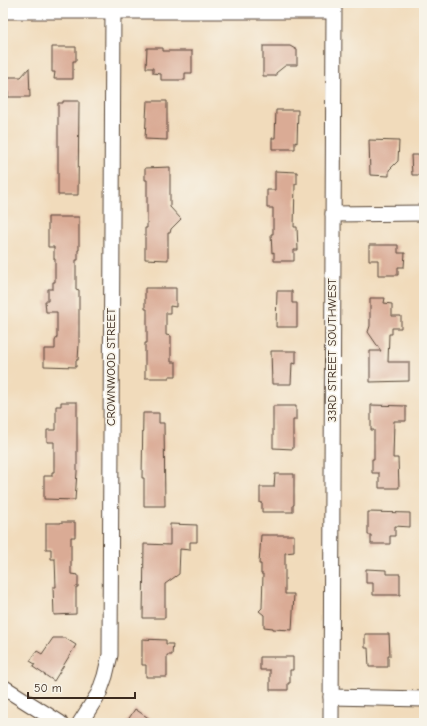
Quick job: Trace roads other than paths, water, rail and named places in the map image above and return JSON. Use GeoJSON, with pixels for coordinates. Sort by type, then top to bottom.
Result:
{"type":"FeatureCollection","features":[{"type":"Feature","properties":{"kind":"street"},"geometry":{"type":"LineString","coordinates":[[3,11],[113,7],[334,7]]}},
{"type":"Feature","properties":{"kind":"street","name":"CROWNWOOD STREET"},"geometry":{"type":"LineString","coordinates":[[80,723],[99,693],[110,655],[113,7]]}},
{"type":"Feature","properties":{"kind":"street","name":"33RD STREET SOUTHWEST"},"geometry":{"type":"LineString","coordinates":[[331,723],[334,7]]}},
{"type":"Feature","properties":{"kind":"street"},"geometry":{"type":"LineString","coordinates":[[333,214],[424,213]]}},
{"type":"Feature","properties":{"kind":"street"},"geometry":{"type":"LineString","coordinates":[[3,687],[60,723]]}},
{"type":"Feature","properties":{"kind":"street"},"geometry":{"type":"LineString","coordinates":[[331,698],[424,699]]}}]}
